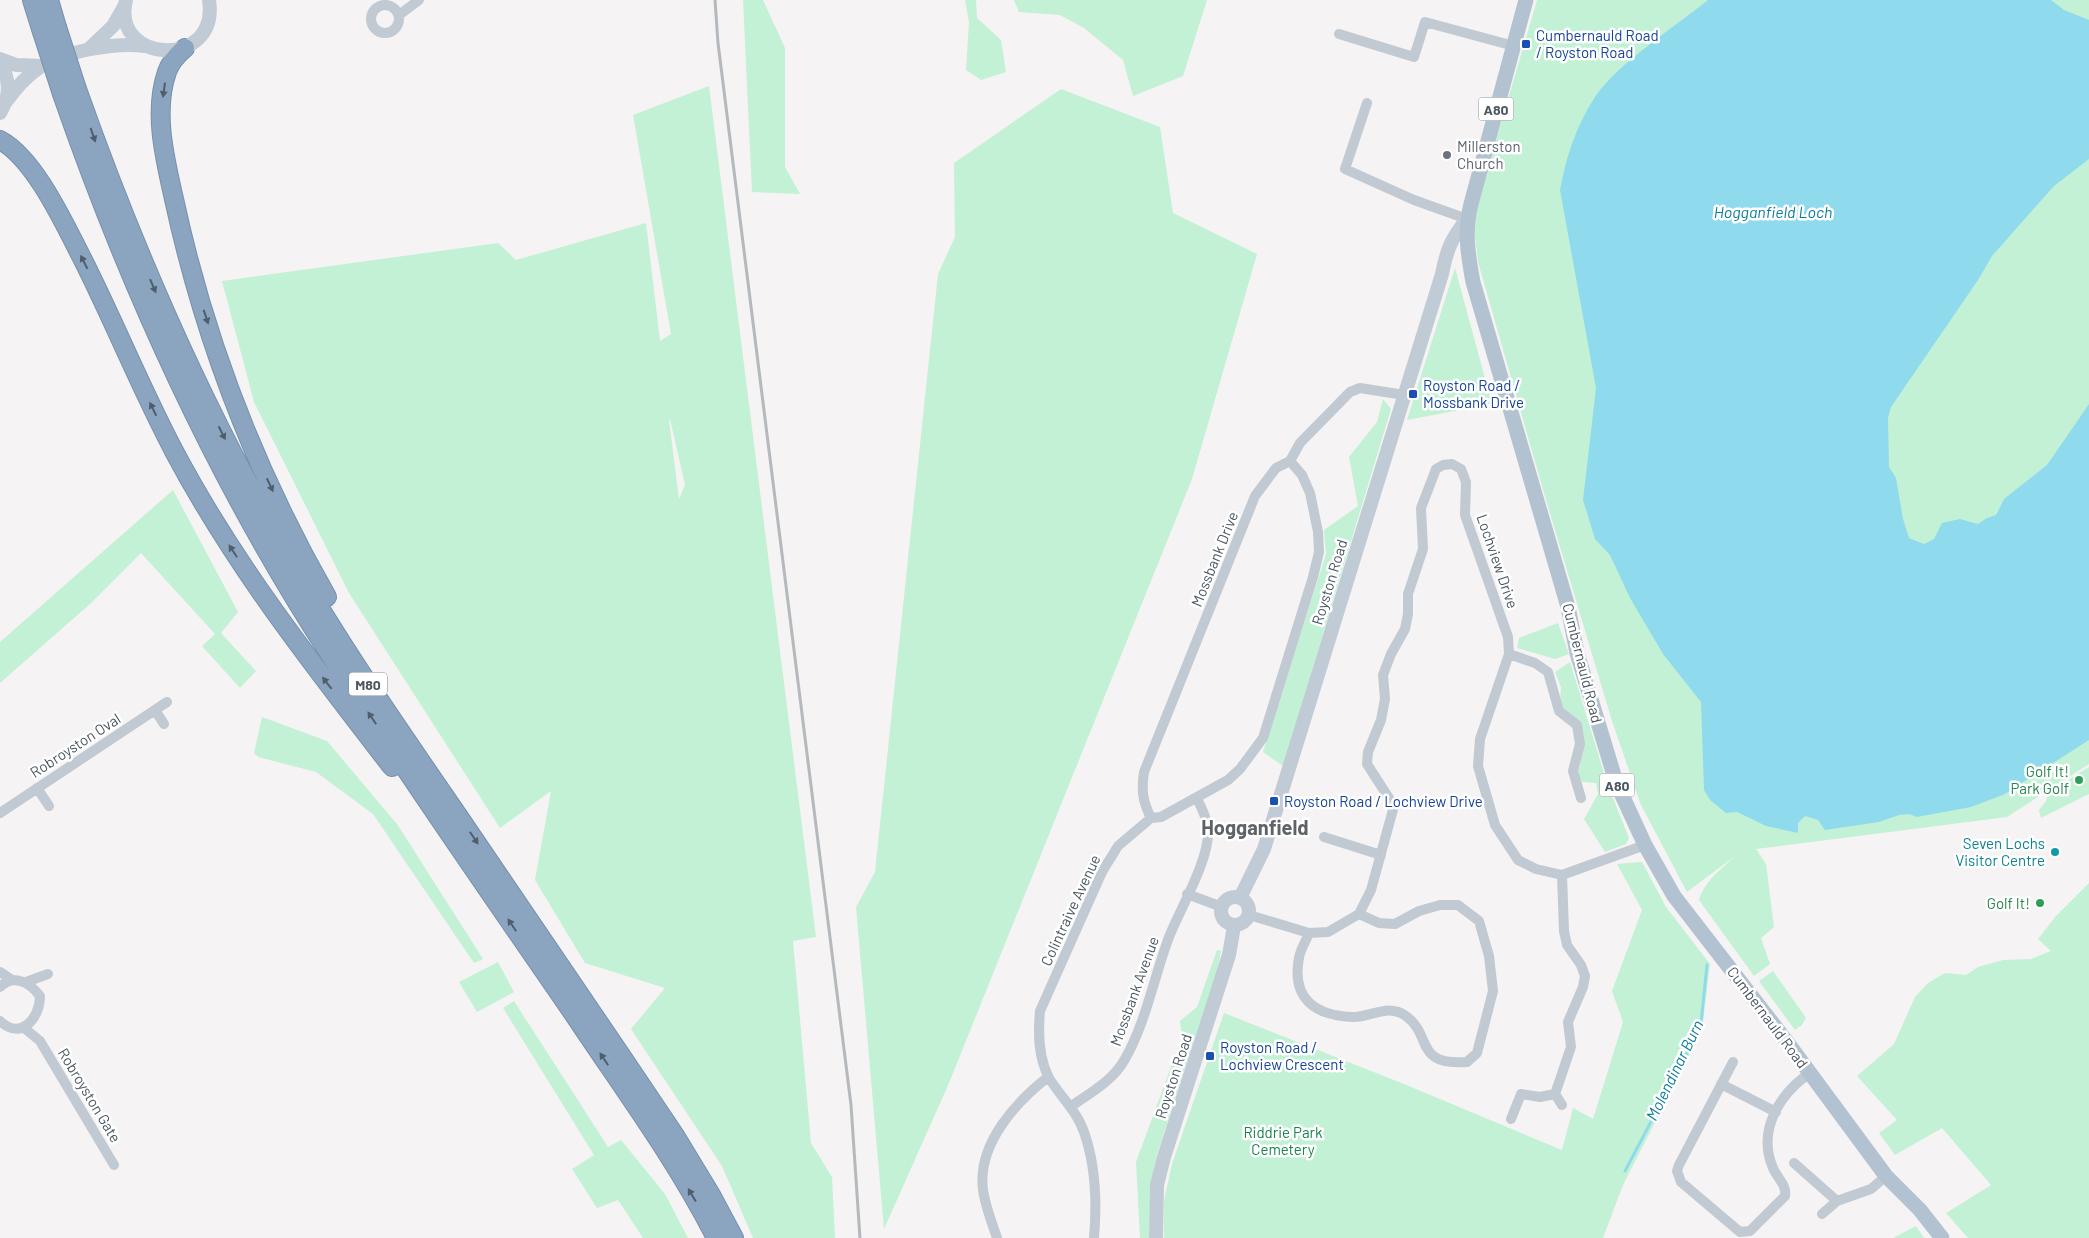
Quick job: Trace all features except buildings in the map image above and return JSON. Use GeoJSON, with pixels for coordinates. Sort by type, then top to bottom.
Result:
{"type":"FeatureCollection","features":[{"type":"Feature","properties":{"kind":"highway","name":"M80"},"geometry":{"type":"LineString","coordinates":[[32,0],[49,30],[69,91],[93,182],[134,284],[214,455],[328,653],[666,1152],[716,1238]]}},
{"type":"Feature","properties":{"kind":"highway","name":"M80"},"geometry":{"type":"LineString","coordinates":[[49,0],[49,30]]}},
{"type":"Feature","properties":{"kind":"highway"},"geometry":{"type":"LineString","coordinates":[[185,48],[174,58],[166,72],[161,114],[163,144],[186,248],[227,381],[249,438],[301,550],[458,815]]}},
{"type":"Feature","properties":{"kind":"highway","name":"M80"},"geometry":{"type":"LineString","coordinates":[[69,91],[102,159],[154,288],[230,449],[293,563],[340,640],[674,1134],[711,1195],[734,1238]]}},
{"type":"Feature","properties":{"kind":"highway"},"geometry":{"type":"LineString","coordinates":[[0,140],[14,148],[31,170],[93,280],[175,453],[229,545],[309,659],[487,887]]}},
{"type":"Feature","properties":{"kind":"highway"},"geometry":{"type":"LineString","coordinates":[[0,148],[31,170]]}},
{"type":"Feature","properties":{"kind":"main road","name":"Cumbernauld Road"},"geometry":{"type":"LineString","coordinates":[[1526,0],[1467,219],[1467,247],[1473,282],[1568,607],[1577,653],[1592,707],[1616,782],[1645,845],[1674,896],[1810,1073],[1886,1176],[1920,1210],[1942,1238]]}},
{"type":"Feature","properties":{"kind":"street"},"geometry":{"type":"LineString","coordinates":[[399,15],[390,6],[374,4],[372,20],[379,31],[392,31],[398,24],[399,15],[419,0]]}},
{"type":"Feature","properties":{"kind":"street"},"geometry":{"type":"LineString","coordinates":[[125,2],[128,28],[145,46]]}},
{"type":"Feature","properties":{"kind":"street"},"geometry":{"type":"LineString","coordinates":[[90,49],[109,32],[125,2]]}},
{"type":"Feature","properties":{"kind":"street"},"geometry":{"type":"LineString","coordinates":[[3,108],[23,81],[42,66],[90,49],[120,44],[145,46],[158,51],[173,52],[185,48],[204,32],[209,20],[211,3]]}},
{"type":"Feature","properties":{"kind":"street"},"geometry":{"type":"LineString","coordinates":[[1339,34],[1414,57],[1425,22],[1514,46]]}},
{"type":"Feature","properties":{"kind":"street"},"geometry":{"type":"LineString","coordinates":[[0,61],[16,65],[42,66]]}},
{"type":"Feature","properties":{"kind":"street"},"geometry":{"type":"LineString","coordinates":[[0,61],[9,84],[3,108]]}},
{"type":"Feature","properties":{"kind":"street"},"geometry":{"type":"LineString","coordinates":[[1367,103],[1346,169],[1414,200],[1467,219]]}},
{"type":"Feature","properties":{"kind":"street","name":"Royston Road"},"geometry":{"type":"LineString","coordinates":[[1240,898],[1264,848],[1442,274],[1450,242],[1467,219]]}},
{"type":"Feature","properties":{"kind":"street","name":"Royston Road"},"geometry":{"type":"LineString","coordinates":[[1442,274],[1454,254],[1467,247]]}},
{"type":"Feature","properties":{"kind":"street","name":"Mossbank Drive"},"geometry":{"type":"LineString","coordinates":[[1151,818],[1143,802],[1141,788],[1144,772],[1255,496],[1276,468],[1290,461],[1300,443],[1350,392],[1360,388],[1404,395]]}},
{"type":"Feature","properties":{"kind":"street","name":"Colintraive Avenue"},"geometry":{"type":"LineString","coordinates":[[1094,1238],[1096,1207],[1092,1164],[1084,1131],[1070,1107],[1048,1077],[1038,1035],[1040,1010],[1102,872],[1118,846],[1151,818],[1162,817],[1228,780],[1240,769],[1263,738],[1319,552],[1318,532],[1311,501],[1302,475],[1290,461]]}},
{"type":"Feature","properties":{"kind":"street","name":"Lochview Drive"},"geometry":{"type":"LineString","coordinates":[[1360,914],[1371,890],[1394,806],[1367,764],[1368,752],[1384,706],[1384,675],[1391,654],[1405,629],[1408,614],[1408,594],[1423,549],[1421,508],[1436,469],[1443,464],[1452,464],[1461,469],[1466,482],[1465,515],[1508,637],[1509,654],[1480,739],[1478,766],[1495,825],[1518,860],[1536,869],[1562,875]]}},
{"type":"Feature","properties":{"kind":"street"},"geometry":{"type":"LineString","coordinates":[[1509,654],[1535,663],[1548,672],[1559,711],[1577,725],[1580,744],[1573,770],[1581,798]]}},
{"type":"Feature","properties":{"kind":"street","name":"Robroyston Oval"},"geometry":{"type":"LineString","coordinates":[[0,813],[167,702]]}},
{"type":"Feature","properties":{"kind":"street"},"geometry":{"type":"LineString","coordinates":[[155,710],[164,724]]}},
{"type":"Feature","properties":{"kind":"street"},"geometry":{"type":"LineString","coordinates":[[37,788],[49,806]]}},
{"type":"Feature","properties":{"kind":"street","name":"Mossbank Avenue"},"geometry":{"type":"LineString","coordinates":[[1070,1107],[1108,1080],[1124,1060],[1142,1016],[1169,938],[1206,849],[1208,830],[1205,815],[1197,798]]}},
{"type":"Feature","properties":{"kind":"street"},"geometry":{"type":"LineString","coordinates":[[1324,836],[1381,855]]}},
{"type":"Feature","properties":{"kind":"street"},"geometry":{"type":"LineString","coordinates":[[1555,1094],[1571,1047],[1568,1022],[1583,987],[1585,976],[1581,965],[1568,945],[1564,931],[1562,875],[1645,845]]}},
{"type":"Feature","properties":{"kind":"street"},"geometry":{"type":"LineString","coordinates":[[1187,894],[1222,907]]}},
{"type":"Feature","properties":{"kind":"street"},"geometry":{"type":"LineString","coordinates":[[1230,898],[1240,898],[1248,904],[1249,915],[1245,921],[1234,926],[1222,918],[1222,907],[1230,898]]}},
{"type":"Feature","properties":{"kind":"street"},"geometry":{"type":"LineString","coordinates":[[1249,915],[1309,933],[1328,932],[1360,914],[1379,923],[1395,924],[1419,911],[1440,905],[1458,905],[1478,921],[1489,956],[1493,992],[1477,1053],[1467,1062],[1454,1063],[1441,1060],[1429,1053],[1406,1016],[1390,1009],[1356,1017],[1332,1014],[1313,1008],[1301,990],[1297,976],[1299,957],[1309,933]]}},
{"type":"Feature","properties":{"kind":"street","name":"Royston Road"},"geometry":{"type":"LineString","coordinates":[[1156,1238],[1157,1185],[1164,1157],[1229,955],[1234,926]]}},
{"type":"Feature","properties":{"kind":"street"},"geometry":{"type":"LineString","coordinates":[[0,972],[12,980],[26,982],[48,974],[40,996],[37,1016],[40,1041]]}},
{"type":"Feature","properties":{"kind":"street"},"geometry":{"type":"LineString","coordinates":[[0,987],[12,980]]}},
{"type":"Feature","properties":{"kind":"street"},"geometry":{"type":"LineString","coordinates":[[26,982],[40,996]]}},
{"type":"Feature","properties":{"kind":"street"},"geometry":{"type":"LineString","coordinates":[[1,1023],[14,1028],[22,1027],[37,1016]]}},
{"type":"Feature","properties":{"kind":"street"},"geometry":{"type":"LineString","coordinates":[[22,1027],[40,1041]]}},
{"type":"Feature","properties":{"kind":"street","name":"Robroyston Gate"},"geometry":{"type":"LineString","coordinates":[[40,1041],[114,1165]]}},
{"type":"Feature","properties":{"kind":"street"},"geometry":{"type":"LineString","coordinates":[[1733,1062],[1677,1172],[1680,1182],[1740,1232],[1750,1231],[1784,1198],[1786,1193],[1784,1185],[1774,1171],[1767,1147],[1769,1132],[1776,1112],[1789,1089],[1810,1073]]}},
{"type":"Feature","properties":{"kind":"street"},"geometry":{"type":"LineString","coordinates":[[997,1238],[983,1190],[984,1166],[993,1140],[1010,1112],[1048,1077]]}},
{"type":"Feature","properties":{"kind":"street"},"geometry":{"type":"LineString","coordinates":[[1721,1084],[1776,1112]]}},
{"type":"Feature","properties":{"kind":"street"},"geometry":{"type":"LineString","coordinates":[[1511,1119],[1521,1094],[1540,1097],[1555,1094]]}},
{"type":"Feature","properties":{"kind":"street"},"geometry":{"type":"LineString","coordinates":[[1555,1094],[1562,1105]]}},
{"type":"Feature","properties":{"kind":"street"},"geometry":{"type":"LineString","coordinates":[[1794,1163],[1838,1201]]}},
{"type":"Feature","properties":{"kind":"street"},"geometry":{"type":"LineString","coordinates":[[1822,1214],[1838,1201],[1871,1189],[1886,1176]]}},
{"type":"Feature","properties":{"kind":"green space"},"geometry":{"type":"Polygon","coordinates":[[[743,0],[763,0],[785,48],[785,167],[800,194],[752,192],[743,0]]]}},
{"type":"Feature","properties":{"kind":"green space"},"geometry":{"type":"Polygon","coordinates":[[[965,0],[976,0],[977,18],[1001,40],[1006,72],[981,80],[966,70],[969,22],[965,0]]]}},
{"type":"Feature","properties":{"kind":"green space"},"geometry":{"type":"Polygon","coordinates":[[[1014,0],[1207,0],[1183,76],[1133,96],[1123,60],[1084,28],[1060,15],[1019,12],[1014,0]]]}},
{"type":"Feature","properties":{"kind":"green space","name":"Hogganfield Loch"},"geometry":{"type":"Polygon","coordinates":[[[1537,0],[2089,0],[2089,764],[2007,817],[1756,849],[1766,864],[1774,927],[1761,938],[1770,964],[1754,976],[1699,900],[1709,881],[1735,856],[1687,892],[1641,805],[1612,721],[1478,262],[1473,219],[1537,0]]]}},
{"type":"Feature","properties":{"kind":"green space"},"geometry":{"type":"Polygon","coordinates":[[[709,86],[816,937],[793,941],[811,1143],[832,1177],[835,1238],[753,1238],[722,1166],[631,1029],[665,988],[585,963],[535,880],[551,791],[500,828],[349,593],[254,402],[222,281],[498,243],[516,260],[646,223],[660,341],[671,334],[633,115],[709,86]],[[670,419],[679,499],[685,485],[670,419]]]}},
{"type":"Feature","properties":{"kind":"green space"},"geometry":{"type":"Polygon","coordinates":[[[1061,89],[1160,127],[1173,213],[1257,254],[1192,479],[949,1083],[884,1229],[856,907],[875,872],[938,274],[955,237],[954,163],[1061,89]]]}},
{"type":"Feature","properties":{"kind":"green space"},"geometry":{"type":"Polygon","coordinates":[[[1455,268],[1492,404],[1407,420],[1455,268]]]}},
{"type":"Feature","properties":{"kind":"green space"},"geometry":{"type":"Polygon","coordinates":[[[1383,399],[1391,409],[1283,766],[1263,752],[1326,554],[1324,530],[1358,506],[1349,457],[1377,422],[1383,399]]]}},
{"type":"Feature","properties":{"kind":"green space"},"geometry":{"type":"Polygon","coordinates":[[[173,490],[238,612],[221,633],[256,671],[240,688],[202,646],[215,634],[141,553],[90,604],[0,683],[0,642],[173,490]]]}},
{"type":"Feature","properties":{"kind":"green space"},"geometry":{"type":"Polygon","coordinates":[[[1558,623],[1569,654],[1555,659],[1517,648],[1519,638],[1558,623]]]}},
{"type":"Feature","properties":{"kind":"green space"},"geometry":{"type":"Polygon","coordinates":[[[1570,662],[1607,783],[1629,838],[1626,844],[1605,852],[1584,819],[1598,794],[1596,783],[1582,782],[1578,775],[1584,744],[1560,702],[1561,687],[1555,672],[1570,662]]]}},
{"type":"Feature","properties":{"kind":"green space"},"geometry":{"type":"Polygon","coordinates":[[[262,717],[327,741],[397,824],[483,959],[474,963],[373,814],[316,772],[258,757],[254,753],[262,717]]]}},
{"type":"Feature","properties":{"kind":"green space","name":"Golf It! Park Golf"},"geometry":{"type":"Polygon","coordinates":[[[2089,767],[2089,794],[2041,818],[2039,810],[2046,801],[2048,793],[2089,767]]]}},
{"type":"Feature","properties":{"kind":"green space","name":"Riddrie Park Cemetery"},"geometry":{"type":"Polygon","coordinates":[[[1642,862],[1666,907],[1710,964],[1702,1030],[1623,1185],[1603,1238],[1164,1238],[1164,1201],[1172,1164],[1224,1013],[1404,1084],[1562,1150],[1573,1108],[1593,1119],[1623,1022],[1612,991],[1642,910],[1617,864],[1642,862]]]}},
{"type":"Feature","properties":{"kind":"green space","name":"Golf It!"},"geometry":{"type":"Polygon","coordinates":[[[2089,883],[2089,1238],[1968,1238],[1946,1213],[1991,1185],[1942,1128],[1895,1155],[1879,1133],[1897,1120],[1857,1076],[1894,1044],[1915,997],[1928,983],[1945,973],[1966,975],[1978,967],[2003,960],[2031,959],[2051,951],[2038,939],[2056,916],[2089,883]]]}},
{"type":"Feature","properties":{"kind":"green space"},"geometry":{"type":"Polygon","coordinates":[[[1217,950],[1221,951],[1218,968],[1157,1154],[1151,1183],[1149,1238],[1140,1238],[1136,1162],[1182,1037],[1180,1021],[1197,1007],[1217,950]]]}},
{"type":"Feature","properties":{"kind":"green space"},"geometry":{"type":"Polygon","coordinates":[[[498,962],[514,992],[477,1012],[459,982],[498,962]]]}},
{"type":"Feature","properties":{"kind":"green space"},"geometry":{"type":"Polygon","coordinates":[[[1773,971],[1806,1018],[1802,1025],[1795,1030],[1759,981],[1773,971]]]}},
{"type":"Feature","properties":{"kind":"green space"},"geometry":{"type":"Polygon","coordinates":[[[514,1001],[608,1147],[621,1140],[665,1194],[688,1238],[643,1238],[618,1200],[597,1208],[572,1169],[594,1155],[503,1008],[514,1001]]]}},
{"type":"Feature","properties":{"kind":"green space"},"geometry":{"type":"Polygon","coordinates":[[[1916,1226],[1924,1238],[1893,1238],[1916,1226]]]}},
{"type":"Feature","properties":{"kind":"water","name":"Hogganfield Loch"},"geometry":{"type":"Polygon","coordinates":[[[1708,0],[2051,0],[2064,10],[2089,20],[2089,159],[2054,186],[1992,256],[1978,280],[1891,407],[1888,418],[1889,467],[1896,478],[1903,519],[1909,538],[1924,544],[1934,539],[1942,523],[1960,519],[1978,524],[1996,515],[2004,499],[2047,465],[2089,404],[2089,740],[2005,794],[1971,807],[1917,817],[1909,814],[1899,815],[1879,822],[1825,830],[1818,820],[1805,816],[1798,823],[1798,833],[1766,826],[1737,812],[1726,813],[1710,800],[1704,790],[1701,702],[1663,654],[1630,598],[1610,555],[1595,539],[1583,500],[1596,388],[1560,190],[1562,178],[1577,130],[1588,108],[1605,84],[1632,59],[1708,0]]]}},
{"type":"Feature","properties":{"kind":"waterway","name":"Molendinar Burn"},"geometry":{"type":"LineString","coordinates":[[1625,1171],[1692,1044],[1701,1023],[1707,965]]}},
{"type":"Feature","properties":{"kind":"railway"},"geometry":{"type":"LineString","coordinates":[[715,0],[718,43],[851,1105],[860,1238]]}},
{"type":"Feature","properties":{"kind":"place","name":"Cumbernauld Road / Royston Road"},"geometry":{"type":"Point","coordinates":[1526,44]}},
{"type":"Feature","properties":{"kind":"place","name":"Millerston Church"},"geometry":{"type":"Point","coordinates":[1447,155]}},
{"type":"Feature","properties":{"kind":"place","name":"Royston Road / Mossbank Drive"},"geometry":{"type":"Point","coordinates":[1413,394]}},
{"type":"Feature","properties":{"kind":"place","name":"Golf It! Park Golf"},"geometry":{"type":"Point","coordinates":[2079,780]}},
{"type":"Feature","properties":{"kind":"place","name":"Royston Road / Lochview Drive"},"geometry":{"type":"Point","coordinates":[1274,801]}},
{"type":"Feature","properties":{"kind":"place","name":"Seven Lochs Visitor Centre"},"geometry":{"type":"Point","coordinates":[2055,852]}},
{"type":"Feature","properties":{"kind":"place","name":"Golf It!"},"geometry":{"type":"Point","coordinates":[2040,903]}},
{"type":"Feature","properties":{"kind":"place","name":"Royston Road / Lochview Crescent"},"geometry":{"type":"Point","coordinates":[1210,1056]}},
{"type":"Feature","properties":{"kind":"district","name":"Hogganfield"},"geometry":{"type":"Point","coordinates":[1255,827]}}]}
